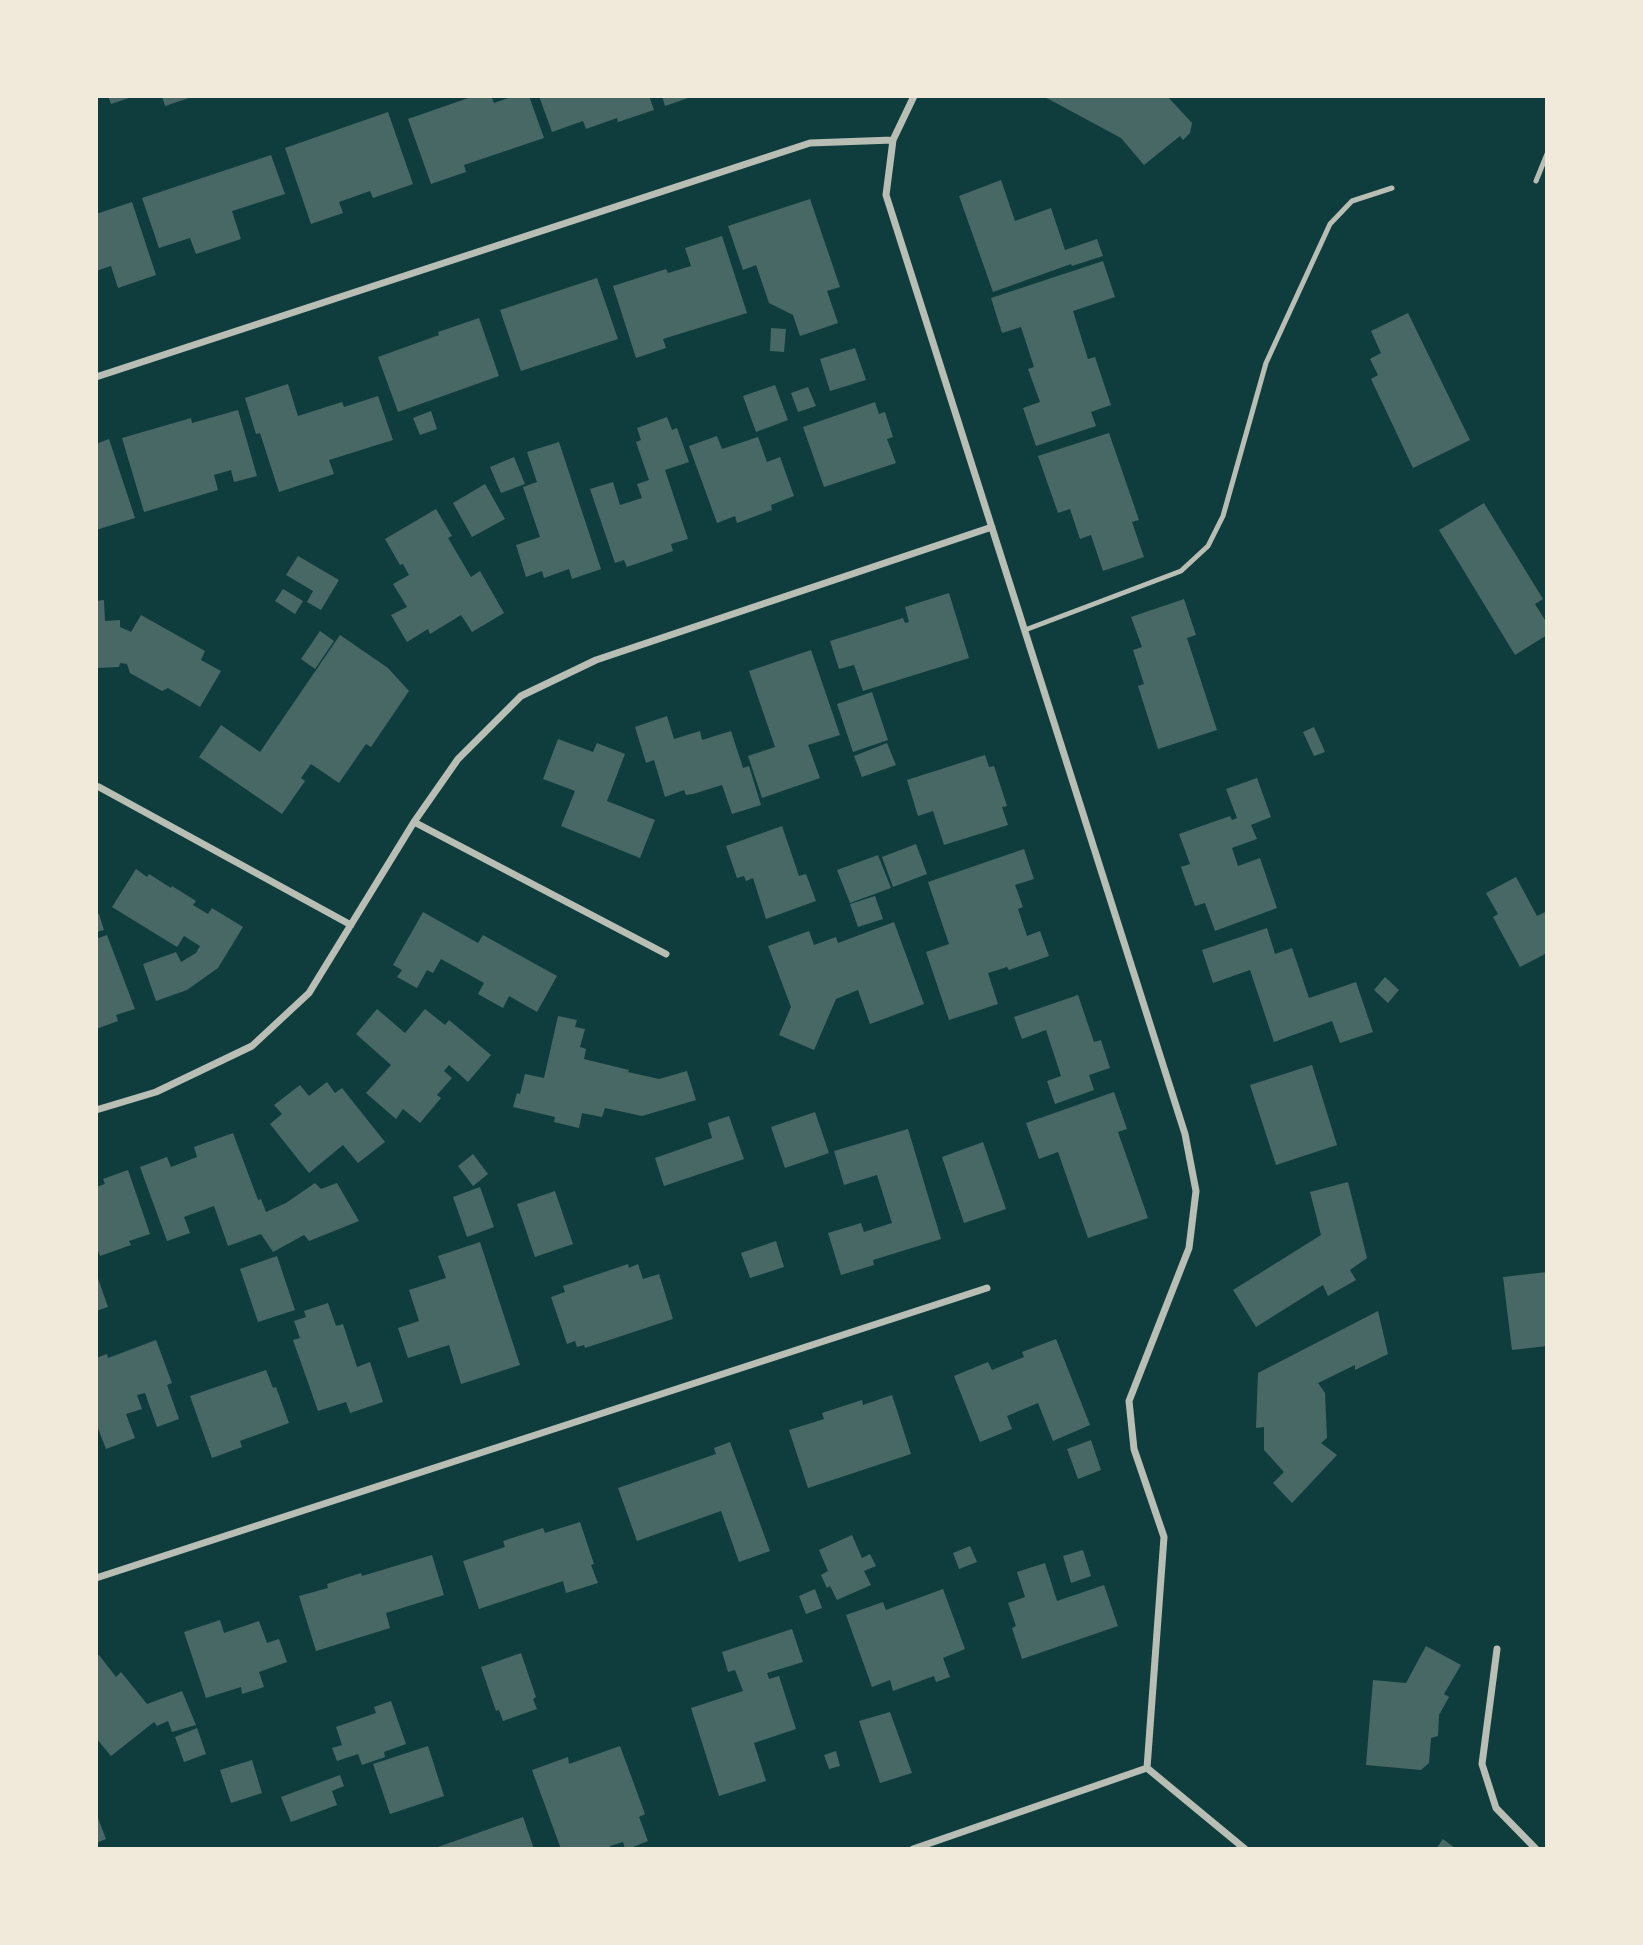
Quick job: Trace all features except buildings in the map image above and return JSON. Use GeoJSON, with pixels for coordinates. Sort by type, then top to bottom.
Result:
{"type":"FeatureCollection","features":[{"type":"Feature","properties":{"kind":"street"},"geometry":{"type":"LineString","coordinates":[[914,96],[893,140],[887,195],[1185,1134],[1196,1191],[1189,1248],[1129,1401],[1134,1449],[1164,1537],[1147,1768]]}},
{"type":"Feature","properties":{"kind":"street"},"geometry":{"type":"LineString","coordinates":[[96,377],[810,143],[893,140]]}},
{"type":"Feature","properties":{"kind":"street"},"geometry":{"type":"LineString","coordinates":[[96,1110],[156,1092],[252,1046],[309,993],[414,822],[458,759],[521,696],[596,660],[992,527]]}},
{"type":"Feature","properties":{"kind":"street"},"geometry":{"type":"LineString","coordinates":[[99,787],[351,925]]}},
{"type":"Feature","properties":{"kind":"street"},"geometry":{"type":"LineString","coordinates":[[414,822],[666,954]]}},
{"type":"Feature","properties":{"kind":"street"},"geometry":{"type":"LineString","coordinates":[[96,1578],[987,1288]]}},
{"type":"Feature","properties":{"kind":"street"},"geometry":{"type":"LineString","coordinates":[[1497,1649],[1482,1764],[1496,1808],[1536,1849]]}},
{"type":"Feature","properties":{"kind":"street"},"geometry":{"type":"LineString","coordinates":[[1147,1768],[1245,1849]]}},
{"type":"Feature","properties":{"kind":"street"},"geometry":{"type":"LineString","coordinates":[[913,1849],[1147,1768]]}},
{"type":"Feature","properties":{"kind":"lane"},"geometry":{"type":"LineString","coordinates":[[1536,181],[1547,154]]}},
{"type":"Feature","properties":{"kind":"lane"},"geometry":{"type":"LineString","coordinates":[[1025,629],[1181,571],[1208,546],[1223,516],[1265,363],[1330,225],[1352,201],[1392,188]]}},
{"type":"Feature","properties":{"kind":"lane"},"geometry":{"type":"LineString","coordinates":[[1231,1835],[1236,1849]]}}]}
